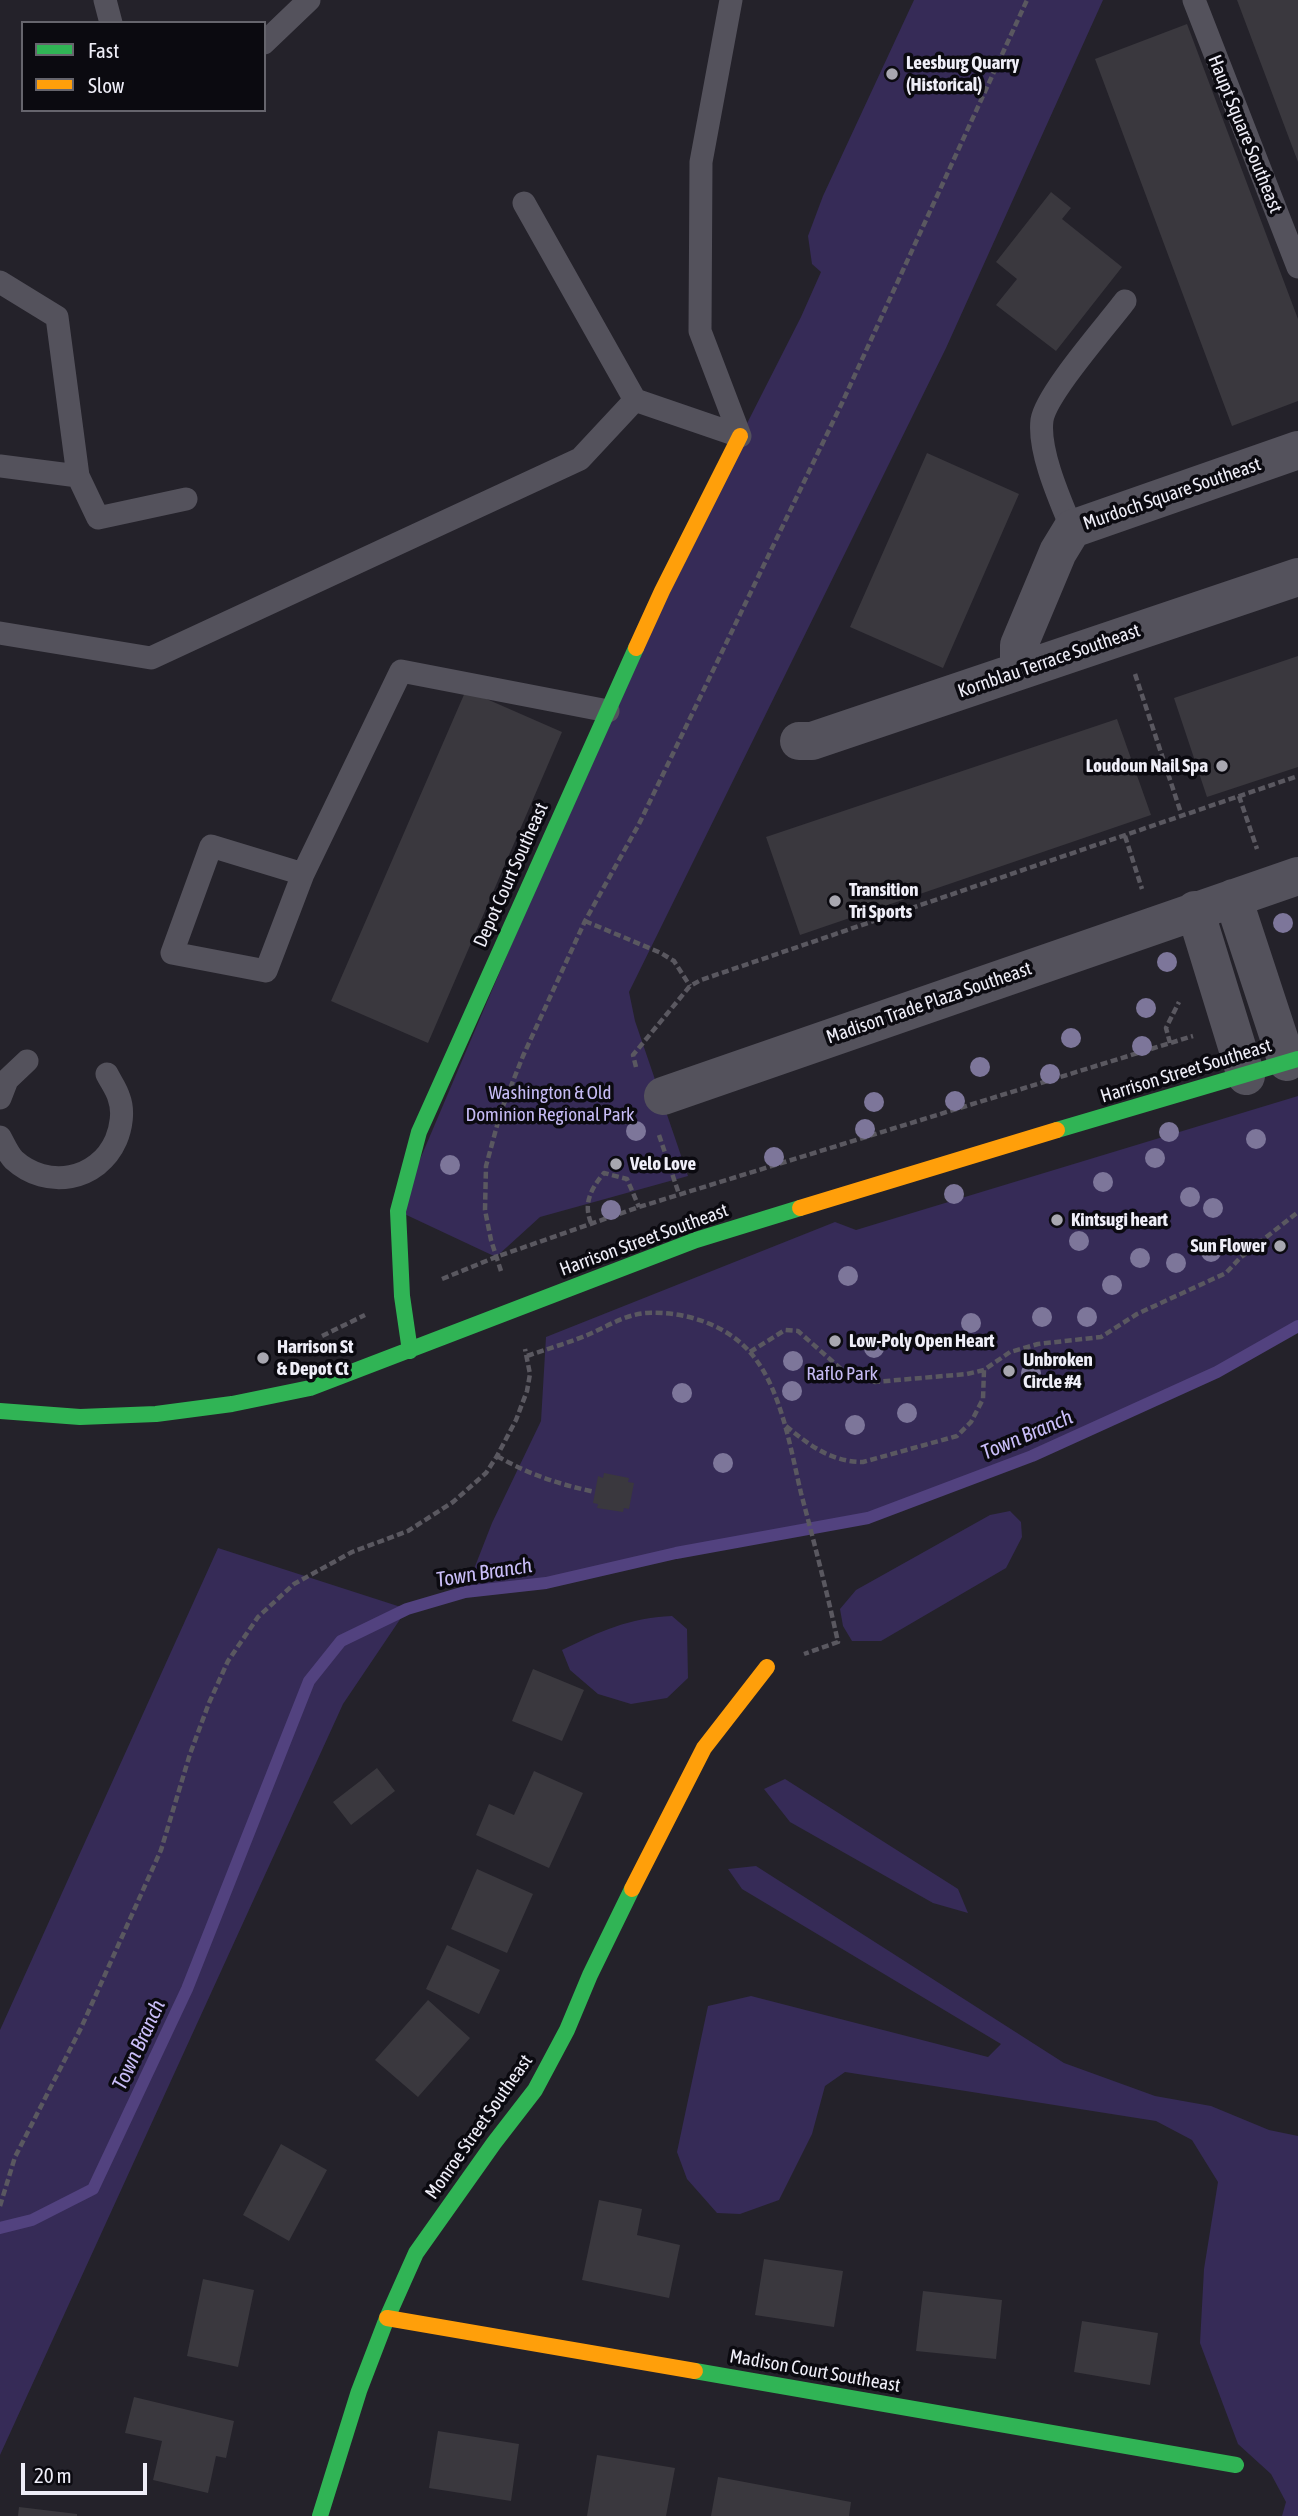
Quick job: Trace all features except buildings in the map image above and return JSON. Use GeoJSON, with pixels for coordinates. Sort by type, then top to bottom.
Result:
{"type":"FeatureCollection","features":[{"type":"Feature","properties":{"kind":"street","name":"Depot Court Southeast"},"geometry":{"type":"LineString","coordinates":[[410,1350],[402,1296],[398,1210],[419,1132],[662,591],[740,436]]}},
{"type":"Feature","properties":{"kind":"street","name":"Murdoch Square Southeast"},"geometry":{"type":"LineString","coordinates":[[1019,671],[1019,645],[1058,552],[1072,529],[1298,450]]}},
{"type":"Feature","properties":{"kind":"street","name":"Kornblau Terrace Southeast"},"geometry":{"type":"LineString","coordinates":[[799,741],[811,741],[1298,577]]}},
{"type":"Feature","properties":{"kind":"street","name":"Madison Trade Plaza Southeast"},"geometry":{"type":"LineString","coordinates":[[653,1101],[1298,876]]}},
{"type":"Feature","properties":{"kind":"street"},"geometry":{"type":"LineString","coordinates":[[1233,898],[1293,1061]]}},
{"type":"Feature","properties":{"kind":"street"},"geometry":{"type":"LineString","coordinates":[[1195,910],[1246,1076]]}},
{"type":"Feature","properties":{"kind":"street","name":"Harrison Street Southeast"},"geometry":{"type":"LineString","coordinates":[[0,1411],[73,1417],[135,1417],[246,1404],[310,1388],[696,1240],[908,1174],[1293,1061]]}},
{"type":"Feature","properties":{"kind":"street","name":"Monroe Street Southeast"},"geometry":{"type":"LineString","coordinates":[[320,2516],[359,2391],[416,2253],[535,2090],[567,2030],[590,1975],[652,1847],[704,1748],[767,1667]]}},
{"type":"Feature","properties":{"kind":"street","name":"Madison Court Southeast"},"geometry":{"type":"LineString","coordinates":[[387,2318],[1236,2465]]}},
{"type":"Feature","properties":{"kind":"lane"},"geometry":{"type":"LineString","coordinates":[[105,0],[110,21]]}},
{"type":"Feature","properties":{"kind":"lane"},"geometry":{"type":"LineString","coordinates":[[266,41],[309,0]]}},
{"type":"Feature","properties":{"kind":"lane"},"geometry":{"type":"LineString","coordinates":[[731,0],[701,162],[701,331],[740,436]]}},
{"type":"Feature","properties":{"kind":"lane","name":"Haupt Square Southeast"},"geometry":{"type":"LineString","coordinates":[[1194,0],[1298,267]]}},
{"type":"Feature","properties":{"kind":"lane"},"geometry":{"type":"LineString","coordinates":[[524,203],[635,400],[740,436]]}},
{"type":"Feature","properties":{"kind":"lane"},"geometry":{"type":"LineString","coordinates":[[0,282],[57,317],[78,476],[98,518],[186,499]]}},
{"type":"Feature","properties":{"kind":"lane"},"geometry":{"type":"LineString","coordinates":[[1072,529],[1044,448],[1042,419],[1052,396],[1125,301]]}},
{"type":"Feature","properties":{"kind":"lane"},"geometry":{"type":"LineString","coordinates":[[0,634],[150,659],[580,459],[635,400]]}},
{"type":"Feature","properties":{"kind":"lane"},"geometry":{"type":"LineString","coordinates":[[0,466],[78,476]]}},
{"type":"Feature","properties":{"kind":"lane"},"geometry":{"type":"LineString","coordinates":[[303,874],[211,846],[172,953],[266,971],[303,874],[401,671],[608,711]]}},
{"type":"Feature","properties":{"kind":"lane"},"geometry":{"type":"LineString","coordinates":[[0,1098],[7,1080],[27,1061]]}},
{"type":"Feature","properties":{"kind":"lane"},"geometry":{"type":"LineString","coordinates":[[0,1137],[12,1159],[34,1174],[62,1180],[90,1172],[110,1153],[121,1128],[120,1099],[107,1074]]}},
{"type":"Feature","properties":{"kind":"path"},"geometry":{"type":"LineString","coordinates":[[0,2206],[15,2157],[81,2028],[161,1850],[190,1754],[209,1703],[235,1650],[258,1617],[294,1584],[352,1552],[408,1531],[453,1502],[486,1473],[516,1420],[530,1374],[485,1210],[486,1166],[501,1111],[523,1056],[585,921],[639,824],[836,415],[1027,0]]}},
{"type":"Feature","properties":{"kind":"path"},"geometry":{"type":"LineString","coordinates":[[1122,636],[1182,816]]}},
{"type":"Feature","properties":{"kind":"path"},"geometry":{"type":"LineString","coordinates":[[679,1194],[653,1101],[633,1055],[690,986],[1298,776]]}},
{"type":"Feature","properties":{"kind":"path"},"geometry":{"type":"LineString","coordinates":[[585,921],[674,961],[690,986]]}},
{"type":"Feature","properties":{"kind":"path"},"geometry":{"type":"LineString","coordinates":[[318,1338],[402,1296],[496,1257],[591,1223],[1230,1025]]}},
{"type":"Feature","properties":{"kind":"path"},"geometry":{"type":"LineString","coordinates":[[591,1223],[585,1209],[593,1187],[604,1173],[627,1179],[639,1207]]}},
{"type":"Feature","properties":{"kind":"path"},"geometry":{"type":"LineString","coordinates":[[750,1352],[785,1330],[798,1331],[849,1376],[875,1382],[967,1374],[984,1370],[1010,1352],[1038,1343],[1101,1337],[1137,1314],[1226,1273],[1240,1258],[1298,1212]]}},
{"type":"Feature","properties":{"kind":"path"},"geometry":{"type":"LineString","coordinates":[[527,1356],[580,1339],[615,1321],[654,1313],[676,1313],[704,1322],[736,1338],[750,1352],[765,1376],[785,1425],[838,1642],[767,1667]]}},
{"type":"Feature","properties":{"kind":"path"},"geometry":{"type":"LineString","coordinates":[[785,1425],[813,1448],[850,1462],[863,1462],[957,1436],[971,1422],[983,1399],[984,1370]]}},
{"type":"Feature","properties":{"kind":"path"},"geometry":{"type":"LineString","coordinates":[[497,1456],[523,1471],[554,1483],[595,1492]]}},
{"type":"Feature","properties":{"kind":"green space","name":"Washington & Old Dominion Regional Park"},"geometry":{"type":"Polygon","coordinates":[[[914,0],[1103,0],[946,348],[629,992],[635,1021],[688,1176],[540,1217],[496,1257],[398,1211],[662,591],[801,317],[821,272],[812,264],[808,236],[823,196],[914,0]]]}},
{"type":"Feature","properties":{"kind":"green space","name":"Raflo Park"},"geometry":{"type":"Polygon","coordinates":[[[1298,1096],[1298,1326],[1217,1372],[1032,1456],[868,1518],[676,1553],[569,1577],[465,1592],[492,1523],[541,1421],[546,1337],[835,1222],[856,1230],[1298,1096]]]}},
{"type":"Feature","properties":{"kind":"green space"},"geometry":{"type":"Polygon","coordinates":[[[1010,1511],[1021,1522],[1022,1537],[1006,1568],[881,1641],[852,1641],[843,1626],[840,1609],[856,1590],[990,1515],[1010,1511]]]}},
{"type":"Feature","properties":{"kind":"green space"},"geometry":{"type":"Polygon","coordinates":[[[218,1548],[407,1609],[343,1704],[0,2455],[0,2030],[218,1548]]]}},
{"type":"Feature","properties":{"kind":"green space"},"geometry":{"type":"Polygon","coordinates":[[[672,1616],[687,1629],[688,1678],[667,1698],[631,1704],[598,1694],[570,1670],[562,1650],[615,1627],[642,1619],[672,1616]]]}},
{"type":"Feature","properties":{"kind":"green space"},"geometry":{"type":"Polygon","coordinates":[[[785,1779],[958,1889],[968,1913],[933,1903],[790,1822],[764,1789],[785,1779]]]}},
{"type":"Feature","properties":{"kind":"green space"},"geometry":{"type":"Polygon","coordinates":[[[756,1866],[1064,2063],[1155,2096],[1211,2106],[1269,2130],[1298,2136],[1298,2516],[1282,2516],[1286,2502],[1271,2474],[1238,2444],[1200,2343],[1204,2269],[1218,2182],[1192,2140],[1156,2121],[845,2072],[825,2086],[812,2134],[779,2200],[740,2214],[717,2213],[687,2179],[677,2152],[708,2006],[751,1996],[988,2057],[1001,2044],[742,1889],[728,1869],[756,1866]]]}},
{"type":"Feature","properties":{"kind":"waterway","name":"Town Branch"},"geometry":{"type":"LineString","coordinates":[[0,2228],[32,2220],[93,2189],[187,1989],[309,1681],[341,1641],[407,1609],[465,1592],[546,1583],[676,1553],[868,1518],[1032,1456],[1217,1372],[1298,1326]]}},
{"type":"Feature","properties":{"kind":"traffic: fast"},"geometry":{"type":"LineString","coordinates":[[410,1351],[402,1296],[398,1211],[419,1132],[636,648]]}},
{"type":"Feature","properties":{"kind":"traffic: fast"},"geometry":{"type":"LineString","coordinates":[[1057,1130],[1298,1059]]}},
{"type":"Feature","properties":{"kind":"traffic: fast"},"geometry":{"type":"LineString","coordinates":[[0,1411],[80,1417],[156,1414],[232,1404],[310,1388],[696,1240],[800,1208]]}},
{"type":"Feature","properties":{"kind":"traffic: fast"},"geometry":{"type":"LineString","coordinates":[[320,2516],[359,2391],[416,2253],[535,2090],[567,2030],[590,1975],[632,1889]]}},
{"type":"Feature","properties":{"kind":"traffic: fast"},"geometry":{"type":"LineString","coordinates":[[695,2371],[1236,2465]]}},
{"type":"Feature","properties":{"kind":"traffic: slow"},"geometry":{"type":"LineString","coordinates":[[636,648],[740,436]]}},
{"type":"Feature","properties":{"kind":"traffic: slow"},"geometry":{"type":"LineString","coordinates":[[800,1208],[1057,1130]]}},
{"type":"Feature","properties":{"kind":"traffic: slow"},"geometry":{"type":"LineString","coordinates":[[632,1889],[704,1748],[767,1667]]}},
{"type":"Feature","properties":{"kind":"traffic: slow"},"geometry":{"type":"LineString","coordinates":[[387,2318],[695,2371]]}},
{"type":"Feature","properties":{"kind":"place","name":"Leesburg Quarry (Historical)"},"geometry":{"type":"Point","coordinates":[892,74]}},
{"type":"Feature","properties":{"kind":"place","name":"Loudoun Nail Spa"},"geometry":{"type":"Point","coordinates":[1222,766]}},
{"type":"Feature","properties":{"kind":"place","name":"Transition Tri Sports"},"geometry":{"type":"Point","coordinates":[835,901]}},
{"type":"Feature","properties":{"kind":"place","name":"Velo Love"},"geometry":{"type":"Point","coordinates":[616,1164]}},
{"type":"Feature","properties":{"kind":"place","name":"Kintsugi heart"},"geometry":{"type":"Point","coordinates":[1057,1220]}},
{"type":"Feature","properties":{"kind":"place","name":"Sun Flower"},"geometry":{"type":"Point","coordinates":[1280,1246]}},
{"type":"Feature","properties":{"kind":"place","name":"Low-Poly Open Heart"},"geometry":{"type":"Point","coordinates":[835,1341]}},
{"type":"Feature","properties":{"kind":"place","name":"Harrison St & Depot Ct"},"geometry":{"type":"Point","coordinates":[263,1358]}},
{"type":"Feature","properties":{"kind":"place","name":"Unbroken Circle #4"},"geometry":{"type":"Point","coordinates":[1009,1371]}}]}
